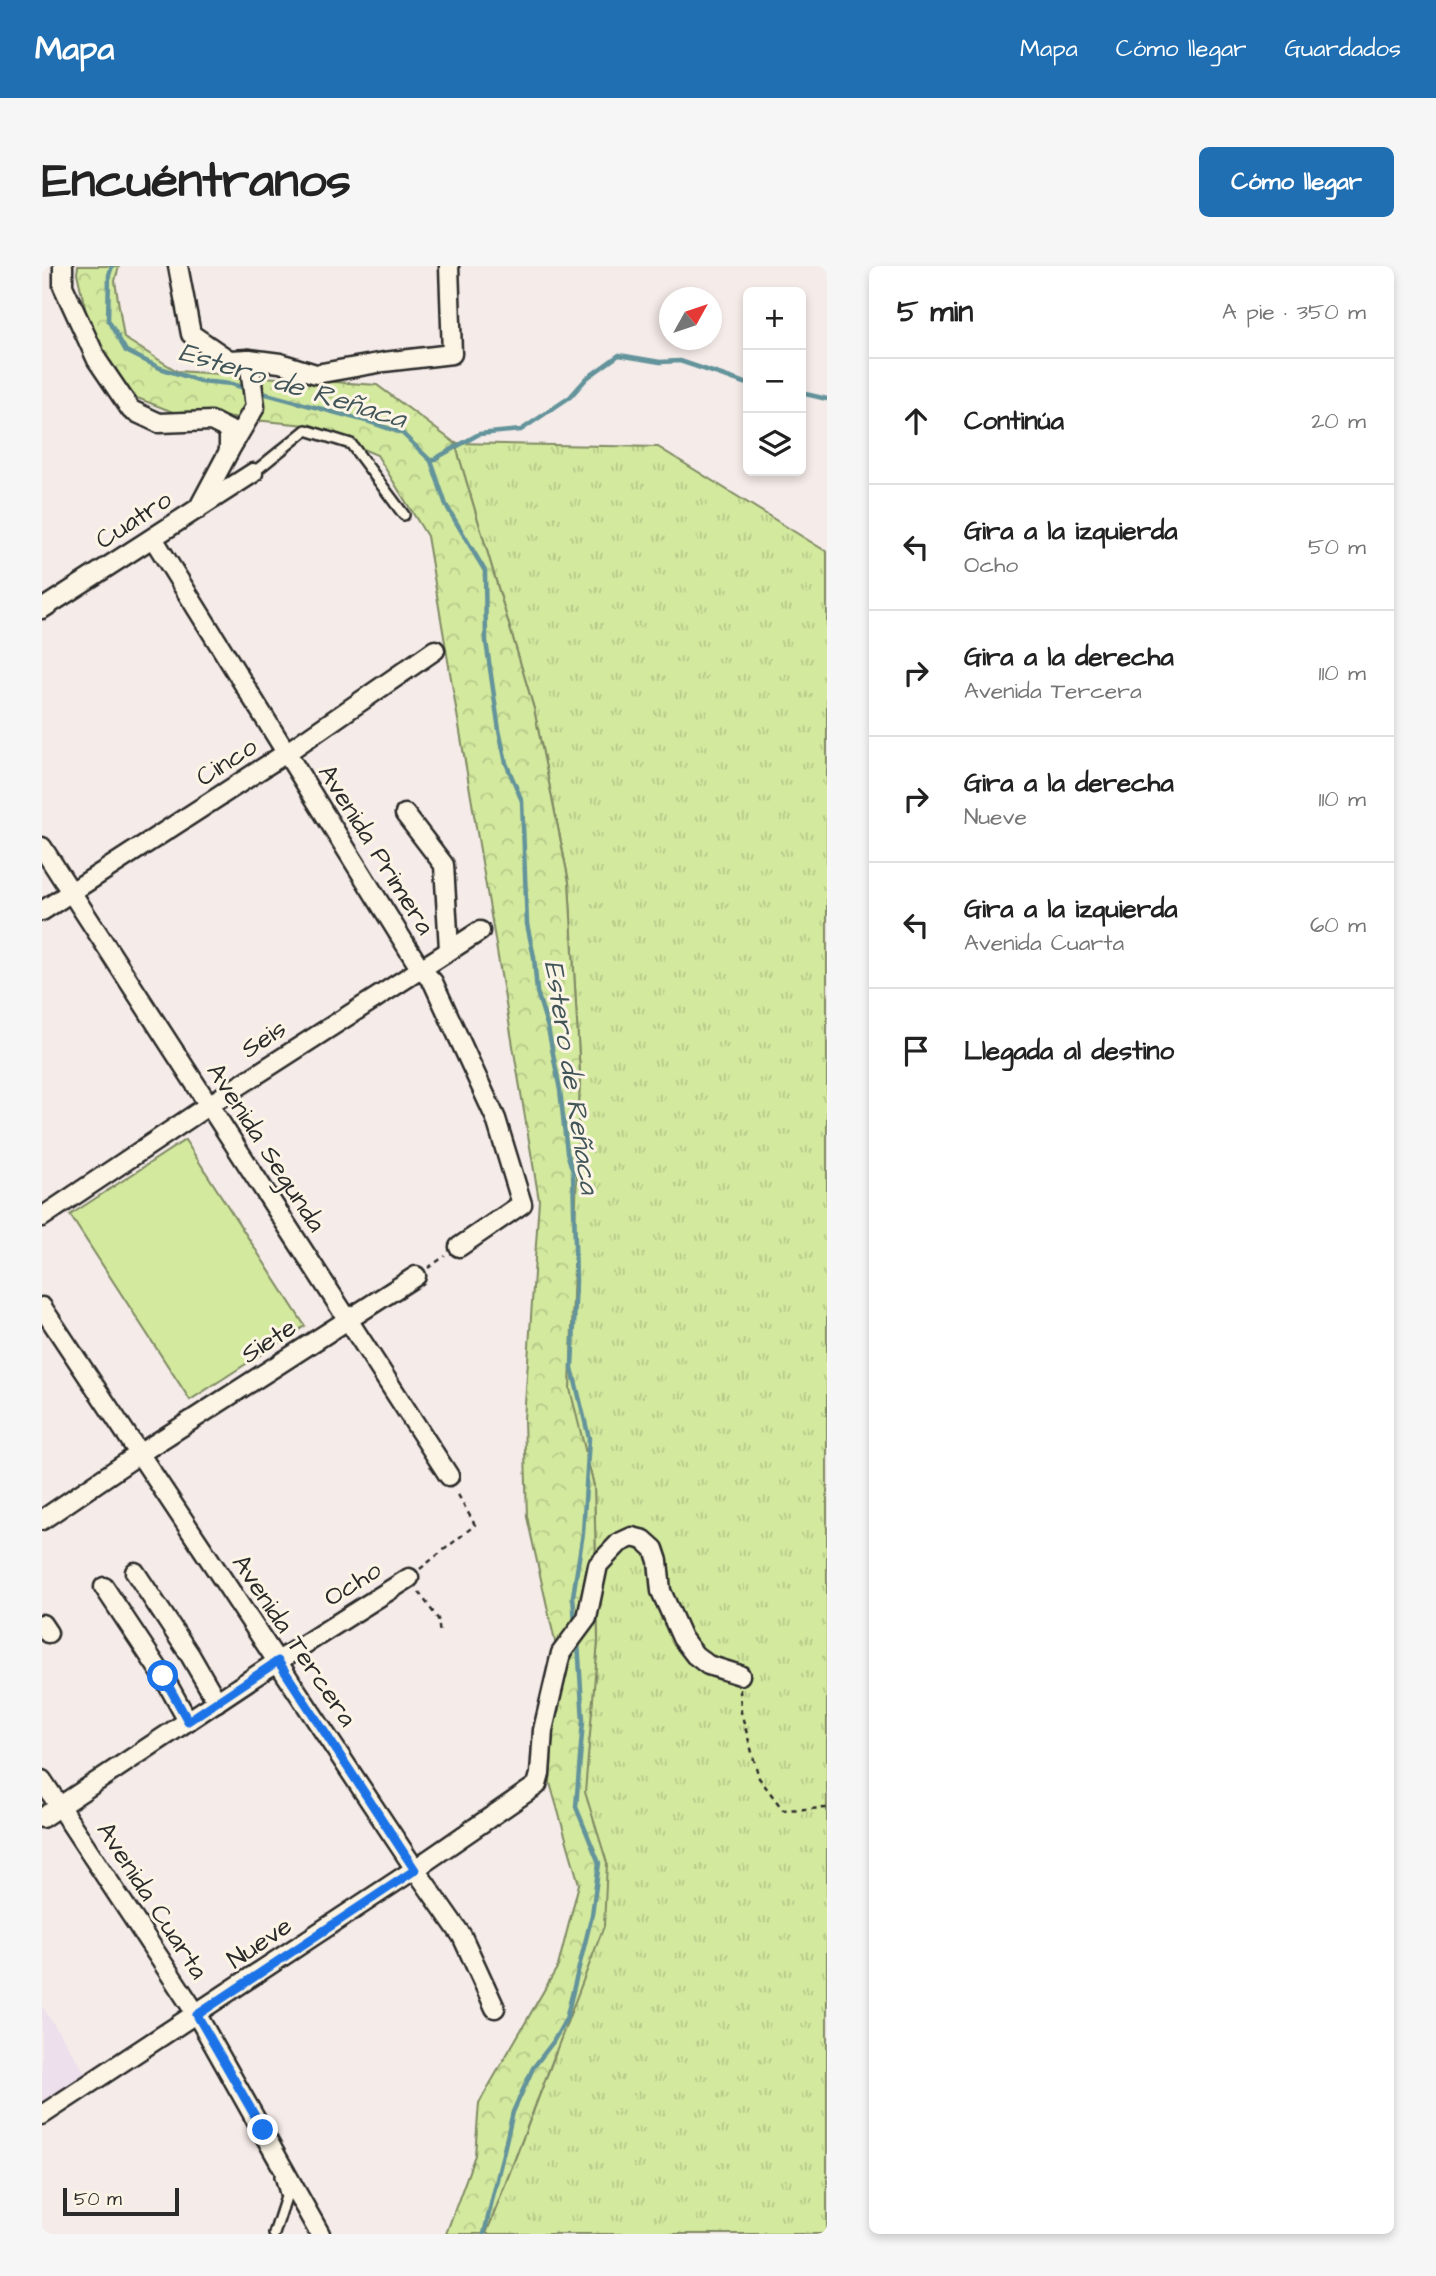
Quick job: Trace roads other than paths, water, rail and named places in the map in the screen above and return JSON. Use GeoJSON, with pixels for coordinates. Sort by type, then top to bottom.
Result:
{"type":"FeatureCollection","features":[{"type":"Feature","properties":{"kind":"street"},"geometry":{"type":"LineString","coordinates":[[63,266],[63,286],[97,360],[131,410],[159,423],[211,421],[229,430],[229,451]]}},
{"type":"Feature","properties":{"kind":"street"},"geometry":{"type":"LineString","coordinates":[[178,266],[191,334],[229,360],[250,359],[280,363],[316,374],[452,354],[449,266]]}},
{"type":"Feature","properties":{"kind":"street"},"geometry":{"type":"LineString","coordinates":[[198,509],[255,407],[250,359]]}},
{"type":"Feature","properties":{"kind":"street","name":"Cuatro"},"geometry":{"type":"LineString","coordinates":[[42,609],[253,473]]}},
{"type":"Feature","properties":{"kind":"street","name":"Avenida Primera"},"geometry":{"type":"LineString","coordinates":[[153,538],[420,968],[433,982],[496,1119],[522,1205],[459,1247]]}},
{"type":"Feature","properties":{"kind":"street","name":"Cinco"},"geometry":{"type":"LineString","coordinates":[[42,911],[286,752],[435,650]]}},
{"type":"Feature","properties":{"kind":"street"},"geometry":{"type":"LineString","coordinates":[[405,814],[444,865],[449,949]]}},
{"type":"Feature","properties":{"kind":"street","name":"Avenida Segunda"},"geometry":{"type":"LineString","coordinates":[[42,847],[449,1476]]}},
{"type":"Feature","properties":{"kind":"street","name":"Seis"},"geometry":{"type":"LineString","coordinates":[[42,1217],[209,1105],[480,930]]}},
{"type":"Feature","properties":{"kind":"street","name":"Siete"},"geometry":{"type":"LineString","coordinates":[[42,1520],[139,1454],[416,1276]]}},
{"type":"Feature","properties":{"kind":"street","name":"Avenida Tercera"},"geometry":{"type":"LineString","coordinates":[[42,1307],[415,1870],[462,1936],[495,2008]]}},
{"type":"Feature","properties":{"kind":"street","name":"Nueve"},"geometry":{"type":"LineString","coordinates":[[42,2115],[415,1870],[537,1785],[543,1730],[561,1653],[587,1618],[598,1565],[619,1543],[632,1537],[644,1540],[654,1549],[661,1591],[682,1638],[695,1655],[708,1665],[740,1675]]}},
{"type":"Feature","properties":{"kind":"street"},"geometry":{"type":"LineString","coordinates":[[135,1572],[190,1655],[217,1702]]}},
{"type":"Feature","properties":{"kind":"street","name":"Ocho"},"geometry":{"type":"LineString","coordinates":[[42,1818],[278,1661],[409,1578]]}},
{"type":"Feature","properties":{"kind":"street"},"geometry":{"type":"LineString","coordinates":[[104,1587],[163,1676],[188,1721]]}},
{"type":"Feature","properties":{"kind":"street","name":"Avenida Cuarta"},"geometry":{"type":"LineString","coordinates":[[42,1780],[197,2015],[320,2234]]}},
{"type":"Feature","properties":{"kind":"lane"},"geometry":{"type":"LineString","coordinates":[[253,473],[306,430],[351,444],[404,515]]}},
{"type":"Feature","properties":{"kind":"lane"},"geometry":{"type":"LineString","coordinates":[[271,2144],[286,2197],[274,2234]]}},
{"type":"Feature","properties":{"kind":"waterway","name":"Estero de Reñaca"},"geometry":{"type":"LineString","coordinates":[[112,266],[109,275],[108,320],[126,351],[160,368],[200,381],[232,384],[247,389]]}},
{"type":"Feature","properties":{"kind":"waterway"},"geometry":{"type":"LineString","coordinates":[[431,461],[479,434],[521,430],[570,397],[587,378],[619,355],[660,362],[680,361],[743,382]]}},
{"type":"Feature","properties":{"kind":"waterway","name":"Estero de Reñaca"},"geometry":{"type":"LineString","coordinates":[[259,392],[402,433],[431,461],[446,505],[485,571],[486,641],[499,730],[506,763],[522,801],[527,924],[534,957],[537,992],[548,1028],[560,1090],[567,1152],[573,1172],[576,1281],[572,1368],[589,1438],[583,1533],[573,1596],[575,1623]]}},
{"type":"Feature","properties":{"kind":"waterway"},"geometry":{"type":"LineString","coordinates":[[806,394],[827,399]]}},
{"type":"Feature","properties":{"kind":"waterway","name":"Estero de Reñaca"},"geometry":{"type":"LineString","coordinates":[[484,2234],[513,2112],[533,2068],[566,2019],[592,1915],[599,1863],[576,1807],[583,1721],[578,1642]]}}]}
